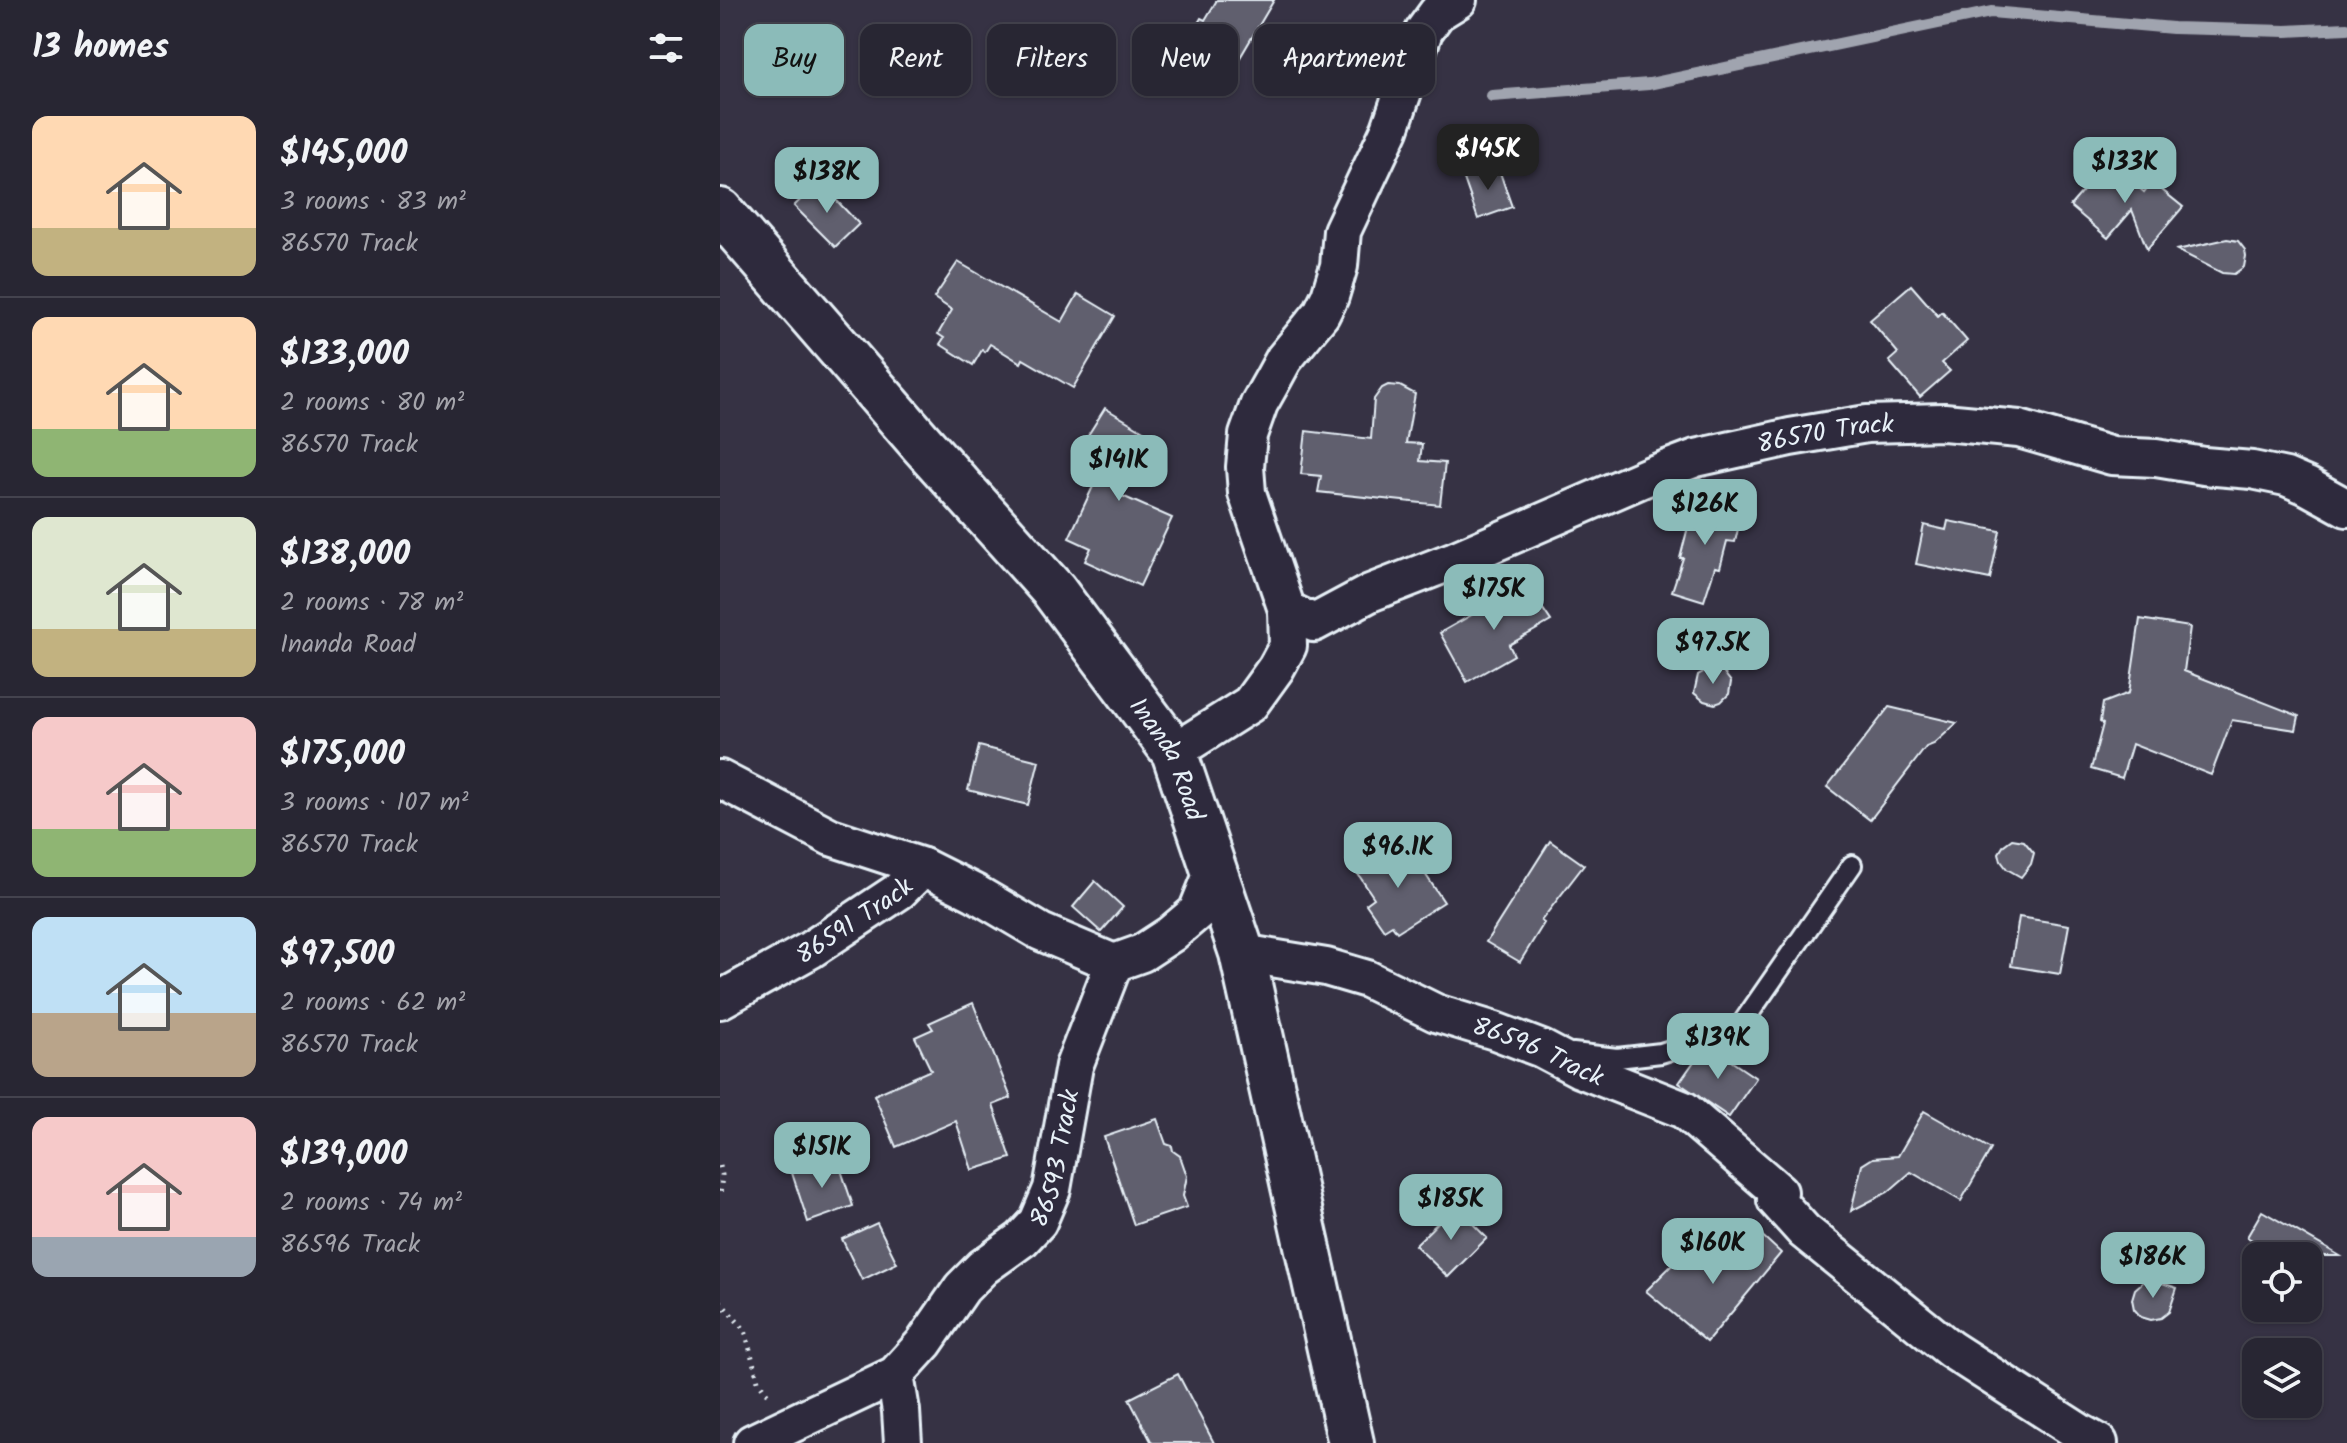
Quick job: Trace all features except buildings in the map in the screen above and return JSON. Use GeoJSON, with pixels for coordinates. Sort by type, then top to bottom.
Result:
{"type":"FeatureCollection","features":[{"type":"Feature","properties":{"kind":"street"},"geometry":{"type":"LineString","coordinates":[[1174,752],[1250,704],[1288,646],[1287,610],[1247,493],[1245,467],[1248,435],[1259,404],[1284,359],[1321,314],[1330,296],[1339,266],[1342,231],[1390,129],[1424,31],[1437,13],[1458,0]]}},
{"type":"Feature","properties":{"kind":"street","name":"Inanda Road"},"geometry":{"type":"LineString","coordinates":[[720,211],[1054,591],[1174,752],[1242,953],[1351,1443]]}},
{"type":"Feature","properties":{"kind":"street","name":"86570 Track"},"geometry":{"type":"LineString","coordinates":[[1287,610],[1314,623],[1370,593],[1696,458],[1867,424],[1944,422],[2019,429],[2112,456],[2156,458],[2286,477],[2347,508]]}},
{"type":"Feature","properties":{"kind":"street"},"geometry":{"type":"LineString","coordinates":[[720,779],[831,837],[923,867]]}},
{"type":"Feature","properties":{"kind":"street","name":"86591 Track"},"geometry":{"type":"LineString","coordinates":[[720,1000],[810,950],[899,891],[923,867],[1041,932],[1114,963]]}},
{"type":"Feature","properties":{"kind":"street"},"geometry":{"type":"LineString","coordinates":[[1114,963],[1142,953],[1197,912],[1214,870]]}},
{"type":"Feature","properties":{"kind":"street","name":"86596 Track"},"geometry":{"type":"LineString","coordinates":[[1242,953],[1326,967],[1367,979],[1436,1013],[1542,1049],[1595,1075],[1684,1110],[1779,1192],[1776,1200],[1804,1231],[1950,1349],[2099,1443]]}},
{"type":"Feature","properties":{"kind":"street","name":"86593 Track"},"geometry":{"type":"LineString","coordinates":[[895,1375],[924,1343],[962,1288],[1038,1222],[1052,1189],[1074,1066],[1114,963]]}},
{"type":"Feature","properties":{"kind":"street"},"geometry":{"type":"LineString","coordinates":[[752,1443],[895,1375],[903,1443]]}},
{"type":"Feature","properties":{"kind":"lane"},"geometry":{"type":"LineString","coordinates":[[1542,1049],[1617,1058],[1661,1053],[1739,1028],[1852,865]]}},
{"type":"Feature","properties":{"kind":"path"},"geometry":{"type":"LineString","coordinates":[[720,1166],[720,1195]]}},
{"type":"Feature","properties":{"kind":"path"},"geometry":{"type":"LineString","coordinates":[[720,1302],[745,1330],[758,1381],[788,1426]]}},
{"type":"Feature","properties":{"kind":"waterway"},"geometry":{"type":"LineString","coordinates":[[1492,96],[1649,84],[1991,12],[2173,28],[2286,31],[2347,28]]}}]}
